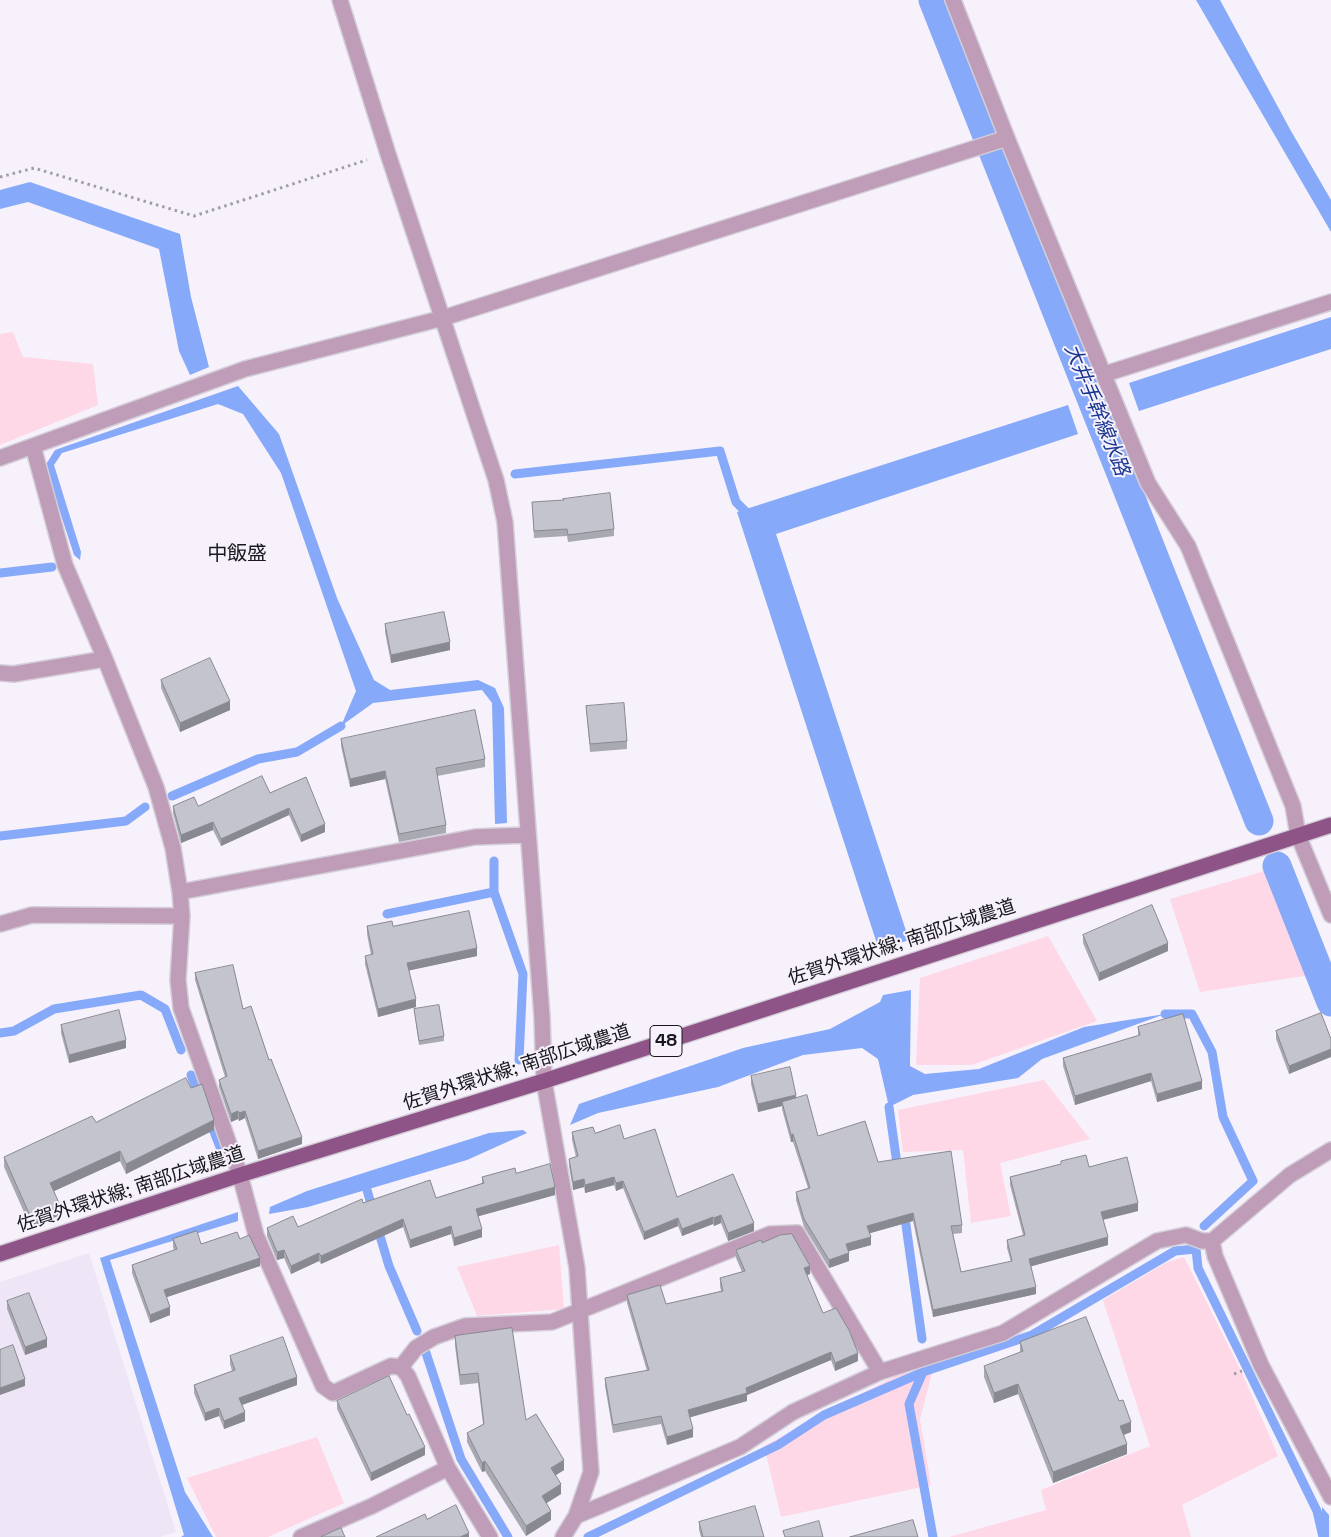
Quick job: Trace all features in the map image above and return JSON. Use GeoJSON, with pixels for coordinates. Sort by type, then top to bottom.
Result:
{"type":"FeatureCollection","features":[{"type":"Feature","properties":{"kind":"main road","name":"佐賀外環状線; 南部広域農道"},"geometry":{"type":"LineString","coordinates":[[0,1254],[240,1176],[544,1081],[1331,824]]}},
{"type":"Feature","properties":{"kind":"street"},"geometry":{"type":"LineString","coordinates":[[340,0],[388,154],[496,480],[505,522],[542,1017],[544,1081],[577,1268],[591,1472],[576,1516],[564,1537]]}},
{"type":"Feature","properties":{"kind":"street"},"geometry":{"type":"LineString","coordinates":[[953,0],[1007,138],[1148,483],[1188,546],[1293,806],[1298,835],[1331,915]]}},
{"type":"Feature","properties":{"kind":"street"},"geometry":{"type":"LineString","coordinates":[[0,458],[246,370],[443,318],[1007,138]]}},
{"type":"Feature","properties":{"kind":"street"},"geometry":{"type":"LineString","coordinates":[[1104,374],[1331,302]]}},
{"type":"Feature","properties":{"kind":"street"},"geometry":{"type":"LineString","coordinates":[[33,446],[65,565],[156,787],[173,848],[180,892],[182,916],[178,980],[181,1008],[240,1176],[256,1235],[323,1386],[333,1393],[391,1366],[401,1367],[408,1376],[448,1468],[490,1537]]}},
{"type":"Feature","properties":{"kind":"street"},"geometry":{"type":"LineString","coordinates":[[0,673],[14,674],[105,659]]}},
{"type":"Feature","properties":{"kind":"street"},"geometry":{"type":"LineString","coordinates":[[180,892],[475,837],[528,835]]}},
{"type":"Feature","properties":{"kind":"street"},"geometry":{"type":"LineString","coordinates":[[0,924],[32,915],[182,916]]}},
{"type":"Feature","properties":{"kind":"street"},"geometry":{"type":"LineString","coordinates":[[576,1516],[740,1447],[792,1412],[880,1372],[1002,1333],[1157,1241],[1186,1235],[1202,1242],[1212,1240],[1290,1175],[1331,1150]]}},
{"type":"Feature","properties":{"kind":"street"},"geometry":{"type":"LineString","coordinates":[[401,1367],[416,1348],[434,1337],[465,1326],[552,1322],[770,1234],[797,1234],[880,1372]]}},
{"type":"Feature","properties":{"kind":"street"},"geometry":{"type":"LineString","coordinates":[[1212,1240],[1215,1256],[1261,1365],[1331,1497]]}},
{"type":"Feature","properties":{"kind":"street"},"geometry":{"type":"LineString","coordinates":[[301,1537],[372,1506],[448,1468]]}},
{"type":"Feature","properties":{"kind":"path"},"geometry":{"type":"LineString","coordinates":[[0,176],[34,168],[194,216],[388,154]]}},
{"type":"Feature","properties":{"kind":"shaded area"},"geometry":{"type":"Polygon","coordinates":[[[13,332],[23,357],[93,364],[98,405],[0,445],[0,334],[13,332]]]}},
{"type":"Feature","properties":{"kind":"shaded area"},"geometry":{"type":"Polygon","coordinates":[[[1268,870],[1311,975],[1200,992],[1170,899],[1268,870]]]}},
{"type":"Feature","properties":{"kind":"shaded area"},"geometry":{"type":"Polygon","coordinates":[[[1048,936],[1097,1021],[972,1065],[916,1065],[920,978],[1048,936]]]}},
{"type":"Feature","properties":{"kind":"shaded area"},"geometry":{"type":"Polygon","coordinates":[[[1044,1080],[1090,1139],[1000,1163],[1011,1216],[971,1223],[963,1150],[903,1152],[898,1110],[1044,1080]]]}},
{"type":"Feature","properties":{"kind":"shaded area"},"geometry":{"type":"Polygon","coordinates":[[[559,1245],[564,1309],[477,1316],[457,1267],[559,1245]]]}},
{"type":"Feature","properties":{"kind":"shaded area"},"geometry":{"type":"Polygon","coordinates":[[[89,1253],[176,1532],[160,1537],[0,1537],[0,1282],[89,1253]]]}},
{"type":"Feature","properties":{"kind":"shaded area"},"geometry":{"type":"Polygon","coordinates":[[[1184,1257],[1243,1375],[1278,1456],[1182,1505],[1191,1537],[949,1537],[1046,1510],[1041,1490],[1150,1446],[1103,1300],[1167,1262],[1184,1257]]]}},
{"type":"Feature","properties":{"kind":"shaded area"},"geometry":{"type":"Polygon","coordinates":[[[901,1373],[932,1373],[920,1419],[931,1485],[781,1517],[764,1446],[901,1373]]]}},
{"type":"Feature","properties":{"kind":"shaded area"},"geometry":{"type":"Polygon","coordinates":[[[317,1437],[344,1503],[268,1537],[216,1537],[187,1478],[317,1437]]]}},
{"type":"Feature","properties":{"kind":"water"},"geometry":{"type":"Polygon","coordinates":[[[1196,0],[1220,0],[1331,200],[1331,232],[1196,0]]]}},
{"type":"Feature","properties":{"kind":"water"},"geometry":{"type":"Polygon","coordinates":[[[30,182],[180,234],[191,297],[209,367],[190,375],[179,351],[159,249],[28,202],[0,209],[0,190],[30,182]]]}},
{"type":"Feature","properties":{"kind":"water"},"geometry":{"type":"Polygon","coordinates":[[[1331,317],[1331,349],[1139,411],[1129,383],[1331,317]]]}},
{"type":"Feature","properties":{"kind":"water"},"geometry":{"type":"Polygon","coordinates":[[[238,386],[279,434],[337,598],[374,680],[390,690],[478,680],[495,688],[504,708],[507,823],[495,824],[492,703],[482,690],[373,703],[341,726],[356,691],[281,473],[243,414],[218,404],[62,453],[54,465],[81,552],[80,560],[74,555],[45,466],[55,450],[238,386]]]}},
{"type":"Feature","properties":{"kind":"water"},"geometry":{"type":"Polygon","coordinates":[[[1068,405],[1078,434],[776,534],[909,940],[879,950],[737,512],[1068,405]]]}},
{"type":"Feature","properties":{"kind":"water"},"geometry":{"type":"Polygon","coordinates":[[[911,990],[910,1066],[925,1074],[979,1069],[1084,1027],[1165,1014],[1042,1059],[1018,1078],[913,1095],[889,1107],[878,1059],[862,1048],[803,1055],[718,1087],[598,1113],[570,1125],[579,1104],[743,1048],[830,1029],[880,1002],[883,995],[911,990]]]}},
{"type":"Feature","properties":{"kind":"water"},"geometry":{"type":"Polygon","coordinates":[[[523,1130],[527,1133],[467,1160],[308,1207],[269,1214],[270,1207],[307,1191],[489,1133],[523,1130]]]}},
{"type":"Feature","properties":{"kind":"water"},"geometry":{"type":"Polygon","coordinates":[[[238,1212],[238,1221],[110,1260],[185,1492],[213,1537],[181,1537],[184,1535],[100,1258],[238,1212]]]}},
{"type":"Feature","properties":{"kind":"water"},"geometry":{"type":"Polygon","coordinates":[[[1322,1507],[1329,1515],[1329,1537],[1322,1537],[1322,1507]]]}},
{"type":"Feature","properties":{"kind":"building"},"geometry":{"type":"Polygon","coordinates":[[[610,493],[614,529],[568,535],[567,529],[534,531],[532,502],[564,500],[610,493]]]}},
{"type":"Feature","properties":{"kind":"building"},"geometry":{"type":"Polygon","coordinates":[[[444,612],[450,642],[391,655],[385,624],[444,612]]]}},
{"type":"Feature","properties":{"kind":"building"},"geometry":{"type":"Polygon","coordinates":[[[210,658],[230,701],[180,723],[161,680],[210,658]]]}},
{"type":"Feature","properties":{"kind":"building"},"geometry":{"type":"Polygon","coordinates":[[[624,703],[627,741],[590,744],[586,706],[624,703]]]}},
{"type":"Feature","properties":{"kind":"building"},"geometry":{"type":"Polygon","coordinates":[[[475,710],[485,759],[436,768],[446,825],[399,834],[385,771],[350,779],[341,739],[475,710]]]}},
{"type":"Feature","properties":{"kind":"building"},"geometry":{"type":"Polygon","coordinates":[[[262,776],[270,793],[306,777],[325,824],[301,835],[289,808],[221,839],[213,822],[181,835],[173,806],[194,797],[198,806],[262,776]]]}},
{"type":"Feature","properties":{"kind":"building"},"geometry":{"type":"Polygon","coordinates":[[[1152,905],[1168,943],[1099,973],[1083,935],[1152,905]]]}},
{"type":"Feature","properties":{"kind":"building"},"geometry":{"type":"Polygon","coordinates":[[[469,911],[477,948],[407,963],[416,999],[378,1009],[365,956],[373,954],[367,926],[392,921],[393,926],[469,911]]]}},
{"type":"Feature","properties":{"kind":"building"},"geometry":{"type":"Polygon","coordinates":[[[233,965],[243,1009],[251,1006],[269,1060],[271,1059],[302,1137],[258,1151],[245,1111],[231,1114],[219,1080],[227,1076],[195,973],[233,965]]]}},
{"type":"Feature","properties":{"kind":"building"},"geometry":{"type":"Polygon","coordinates":[[[439,1005],[444,1036],[419,1041],[414,1009],[439,1005]]]}},
{"type":"Feature","properties":{"kind":"building"},"geometry":{"type":"Polygon","coordinates":[[[119,1010],[126,1040],[69,1055],[61,1025],[119,1010]]]}},
{"type":"Feature","properties":{"kind":"building"},"geometry":{"type":"Polygon","coordinates":[[[1321,1013],[1331,1039],[1331,1049],[1289,1066],[1276,1031],[1321,1013]]]}},
{"type":"Feature","properties":{"kind":"building"},"geometry":{"type":"Polygon","coordinates":[[[1183,1014],[1202,1081],[1157,1094],[1151,1073],[1075,1096],[1063,1058],[1140,1035],[1138,1027],[1183,1014]]]}},
{"type":"Feature","properties":{"kind":"building"},"geometry":{"type":"Polygon","coordinates":[[[790,1067],[796,1095],[758,1104],[751,1076],[790,1067]]]}},
{"type":"Feature","properties":{"kind":"building"},"geometry":{"type":"Polygon","coordinates":[[[186,1078],[191,1088],[202,1084],[214,1120],[126,1164],[120,1151],[50,1183],[60,1205],[31,1218],[4,1157],[92,1116],[96,1122],[186,1078]]]}},
{"type":"Feature","properties":{"kind":"building"},"geometry":{"type":"Polygon","coordinates":[[[807,1095],[818,1136],[865,1121],[878,1162],[951,1151],[962,1225],[951,1226],[961,1272],[1012,1261],[1007,1240],[1025,1235],[1010,1177],[1061,1164],[1061,1161],[1086,1155],[1089,1167],[1127,1157],[1138,1203],[1101,1212],[1108,1237],[1029,1259],[1036,1287],[933,1310],[913,1213],[867,1226],[871,1237],[846,1244],[849,1253],[829,1260],[804,1219],[796,1192],[810,1188],[793,1134],[791,1135],[782,1102],[807,1095]]]}},
{"type":"Feature","properties":{"kind":"building"},"geometry":{"type":"Polygon","coordinates":[[[620,1125],[624,1139],[655,1129],[677,1197],[733,1174],[754,1223],[728,1233],[721,1215],[682,1229],[678,1218],[644,1232],[623,1181],[616,1183],[614,1177],[585,1185],[584,1179],[573,1182],[569,1159],[578,1156],[572,1132],[593,1127],[595,1133],[620,1125]]]}},
{"type":"Feature","properties":{"kind":"building"},"geometry":{"type":"Polygon","coordinates":[[[550,1164],[555,1187],[476,1209],[482,1229],[454,1238],[451,1226],[410,1240],[403,1219],[321,1256],[319,1253],[291,1266],[284,1250],[277,1252],[267,1228],[293,1216],[298,1227],[362,1199],[363,1203],[430,1180],[436,1198],[484,1183],[482,1177],[515,1168],[516,1173],[550,1164]]]}},
{"type":"Feature","properties":{"kind":"building"},"geometry":{"type":"Polygon","coordinates":[[[197,1231],[201,1244],[237,1232],[240,1239],[249,1235],[260,1258],[164,1290],[170,1307],[150,1315],[132,1265],[177,1249],[173,1239],[197,1231]]]}},
{"type":"Feature","properties":{"kind":"building"},"geometry":{"type":"Polygon","coordinates":[[[792,1234],[810,1266],[804,1268],[823,1313],[836,1308],[849,1330],[858,1353],[835,1363],[831,1352],[746,1388],[747,1393],[688,1410],[693,1429],[667,1437],[661,1416],[613,1425],[605,1378],[649,1370],[627,1295],[660,1285],[666,1304],[723,1291],[720,1278],[745,1271],[736,1250],[761,1240],[762,1243],[780,1235],[792,1234]]]}},
{"type":"Feature","properties":{"kind":"building"},"geometry":{"type":"Polygon","coordinates":[[[29,1293],[47,1339],[25,1347],[7,1301],[29,1293]]]}},
{"type":"Feature","properties":{"kind":"building"},"geometry":{"type":"Polygon","coordinates":[[[1086,1317],[1119,1401],[1123,1400],[1131,1422],[1120,1426],[1127,1444],[1053,1472],[1018,1384],[994,1393],[984,1366],[1023,1351],[1020,1342],[1086,1317]]]}},
{"type":"Feature","properties":{"kind":"building"},"geometry":{"type":"Polygon","coordinates":[[[512,1328],[526,1420],[536,1414],[564,1460],[551,1468],[561,1484],[542,1496],[551,1511],[526,1526],[485,1461],[482,1463],[467,1433],[484,1424],[478,1373],[460,1375],[455,1336],[512,1328]]]}},
{"type":"Feature","properties":{"kind":"building"},"geometry":{"type":"Polygon","coordinates":[[[283,1337],[297,1377],[239,1398],[245,1412],[224,1421],[219,1408],[205,1413],[194,1385],[235,1370],[230,1356],[283,1337]]]}},
{"type":"Feature","properties":{"kind":"building"},"geometry":{"type":"Polygon","coordinates":[[[13,1345],[25,1379],[0,1388],[0,1350],[13,1345]]]}},
{"type":"Feature","properties":{"kind":"building"},"geometry":{"type":"Polygon","coordinates":[[[389,1376],[407,1415],[409,1414],[425,1447],[371,1473],[337,1401],[389,1376]]]}},
{"type":"Feature","properties":{"kind":"building"},"geometry":{"type":"Polygon","coordinates":[[[456,1505],[469,1533],[460,1537],[376,1537],[425,1514],[427,1519],[456,1505]]]}},
{"type":"Feature","properties":{"kind":"building"},"geometry":{"type":"Polygon","coordinates":[[[755,1506],[764,1537],[703,1537],[699,1522],[755,1506]]]}},
{"type":"Feature","properties":{"kind":"building"},"geometry":{"type":"Polygon","coordinates":[[[913,1520],[918,1537],[850,1537],[913,1520]]]}},
{"type":"Feature","properties":{"kind":"building"},"geometry":{"type":"Polygon","coordinates":[[[819,1521],[823,1537],[785,1537],[783,1531],[819,1521]]]}},
{"type":"Feature","properties":{"kind":"building"},"geometry":{"type":"Polygon","coordinates":[[[341,1528],[345,1537],[321,1537],[341,1528]]]}},
{"type":"Feature","properties":{"kind":"waterway","name":"大井手幹線水路"},"geometry":{"type":"LineString","coordinates":[[933,0],[1259,821]]}},
{"type":"Feature","properties":{"kind":"waterway"},"geometry":{"type":"LineString","coordinates":[[515,474],[720,451],[736,502],[751,517]]}},
{"type":"Feature","properties":{"kind":"waterway"},"geometry":{"type":"LineString","coordinates":[[0,573],[52,567]]}},
{"type":"Feature","properties":{"kind":"waterway"},"geometry":{"type":"LineString","coordinates":[[172,796],[258,759],[297,752],[341,726]]}},
{"type":"Feature","properties":{"kind":"waterway"},"geometry":{"type":"LineString","coordinates":[[0,836],[126,821],[145,807]]}},
{"type":"Feature","properties":{"kind":"waterway"},"geometry":{"type":"LineString","coordinates":[[494,861],[494,892],[523,974],[519,1060]]}},
{"type":"Feature","properties":{"kind":"waterway","name":"大井手幹線水路"},"geometry":{"type":"LineString","coordinates":[[1277,866],[1331,1002]]}},
{"type":"Feature","properties":{"kind":"waterway"},"geometry":{"type":"LineString","coordinates":[[387,914],[494,892]]}},
{"type":"Feature","properties":{"kind":"waterway"},"geometry":{"type":"LineString","coordinates":[[0,1033],[14,1031],[54,1009],[141,995],[165,1009],[181,1050]]}},
{"type":"Feature","properties":{"kind":"waterway"},"geometry":{"type":"LineString","coordinates":[[1165,1014],[1192,1014],[1212,1052],[1223,1117],[1253,1181],[1204,1226]]}},
{"type":"Feature","properties":{"kind":"waterway"},"geometry":{"type":"LineString","coordinates":[[191,1075],[199,1096]]}},
{"type":"Feature","properties":{"kind":"waterway"},"geometry":{"type":"LineString","coordinates":[[889,1107],[898,1171]]}},
{"type":"Feature","properties":{"kind":"waterway"},"geometry":{"type":"LineString","coordinates":[[209,1119],[222,1152]]}},
{"type":"Feature","properties":{"kind":"waterway"},"geometry":{"type":"LineString","coordinates":[[365,1183],[373,1211]]}},
{"type":"Feature","properties":{"kind":"waterway"},"geometry":{"type":"LineString","coordinates":[[904,1211],[922,1339]]}},
{"type":"Feature","properties":{"kind":"waterway"},"geometry":{"type":"LineString","coordinates":[[377,1226],[389,1266],[417,1331]]}},
{"type":"Feature","properties":{"kind":"waterway"},"geometry":{"type":"LineString","coordinates":[[588,1537],[778,1445],[824,1415],[923,1372],[1032,1335],[1175,1251],[1196,1249],[1198,1268],[1317,1511],[1323,1537]]}},
{"type":"Feature","properties":{"kind":"waterway"},"geometry":{"type":"LineString","coordinates":[[425,1350],[461,1459],[508,1537]]}},
{"type":"Feature","properties":{"kind":"waterway"},"geometry":{"type":"LineString","coordinates":[[923,1372],[909,1404],[933,1537]]}},
{"type":"Feature","properties":{"kind":"district","name":"中飯盛"},"geometry":{"type":"Point","coordinates":[237,555]}}]}
